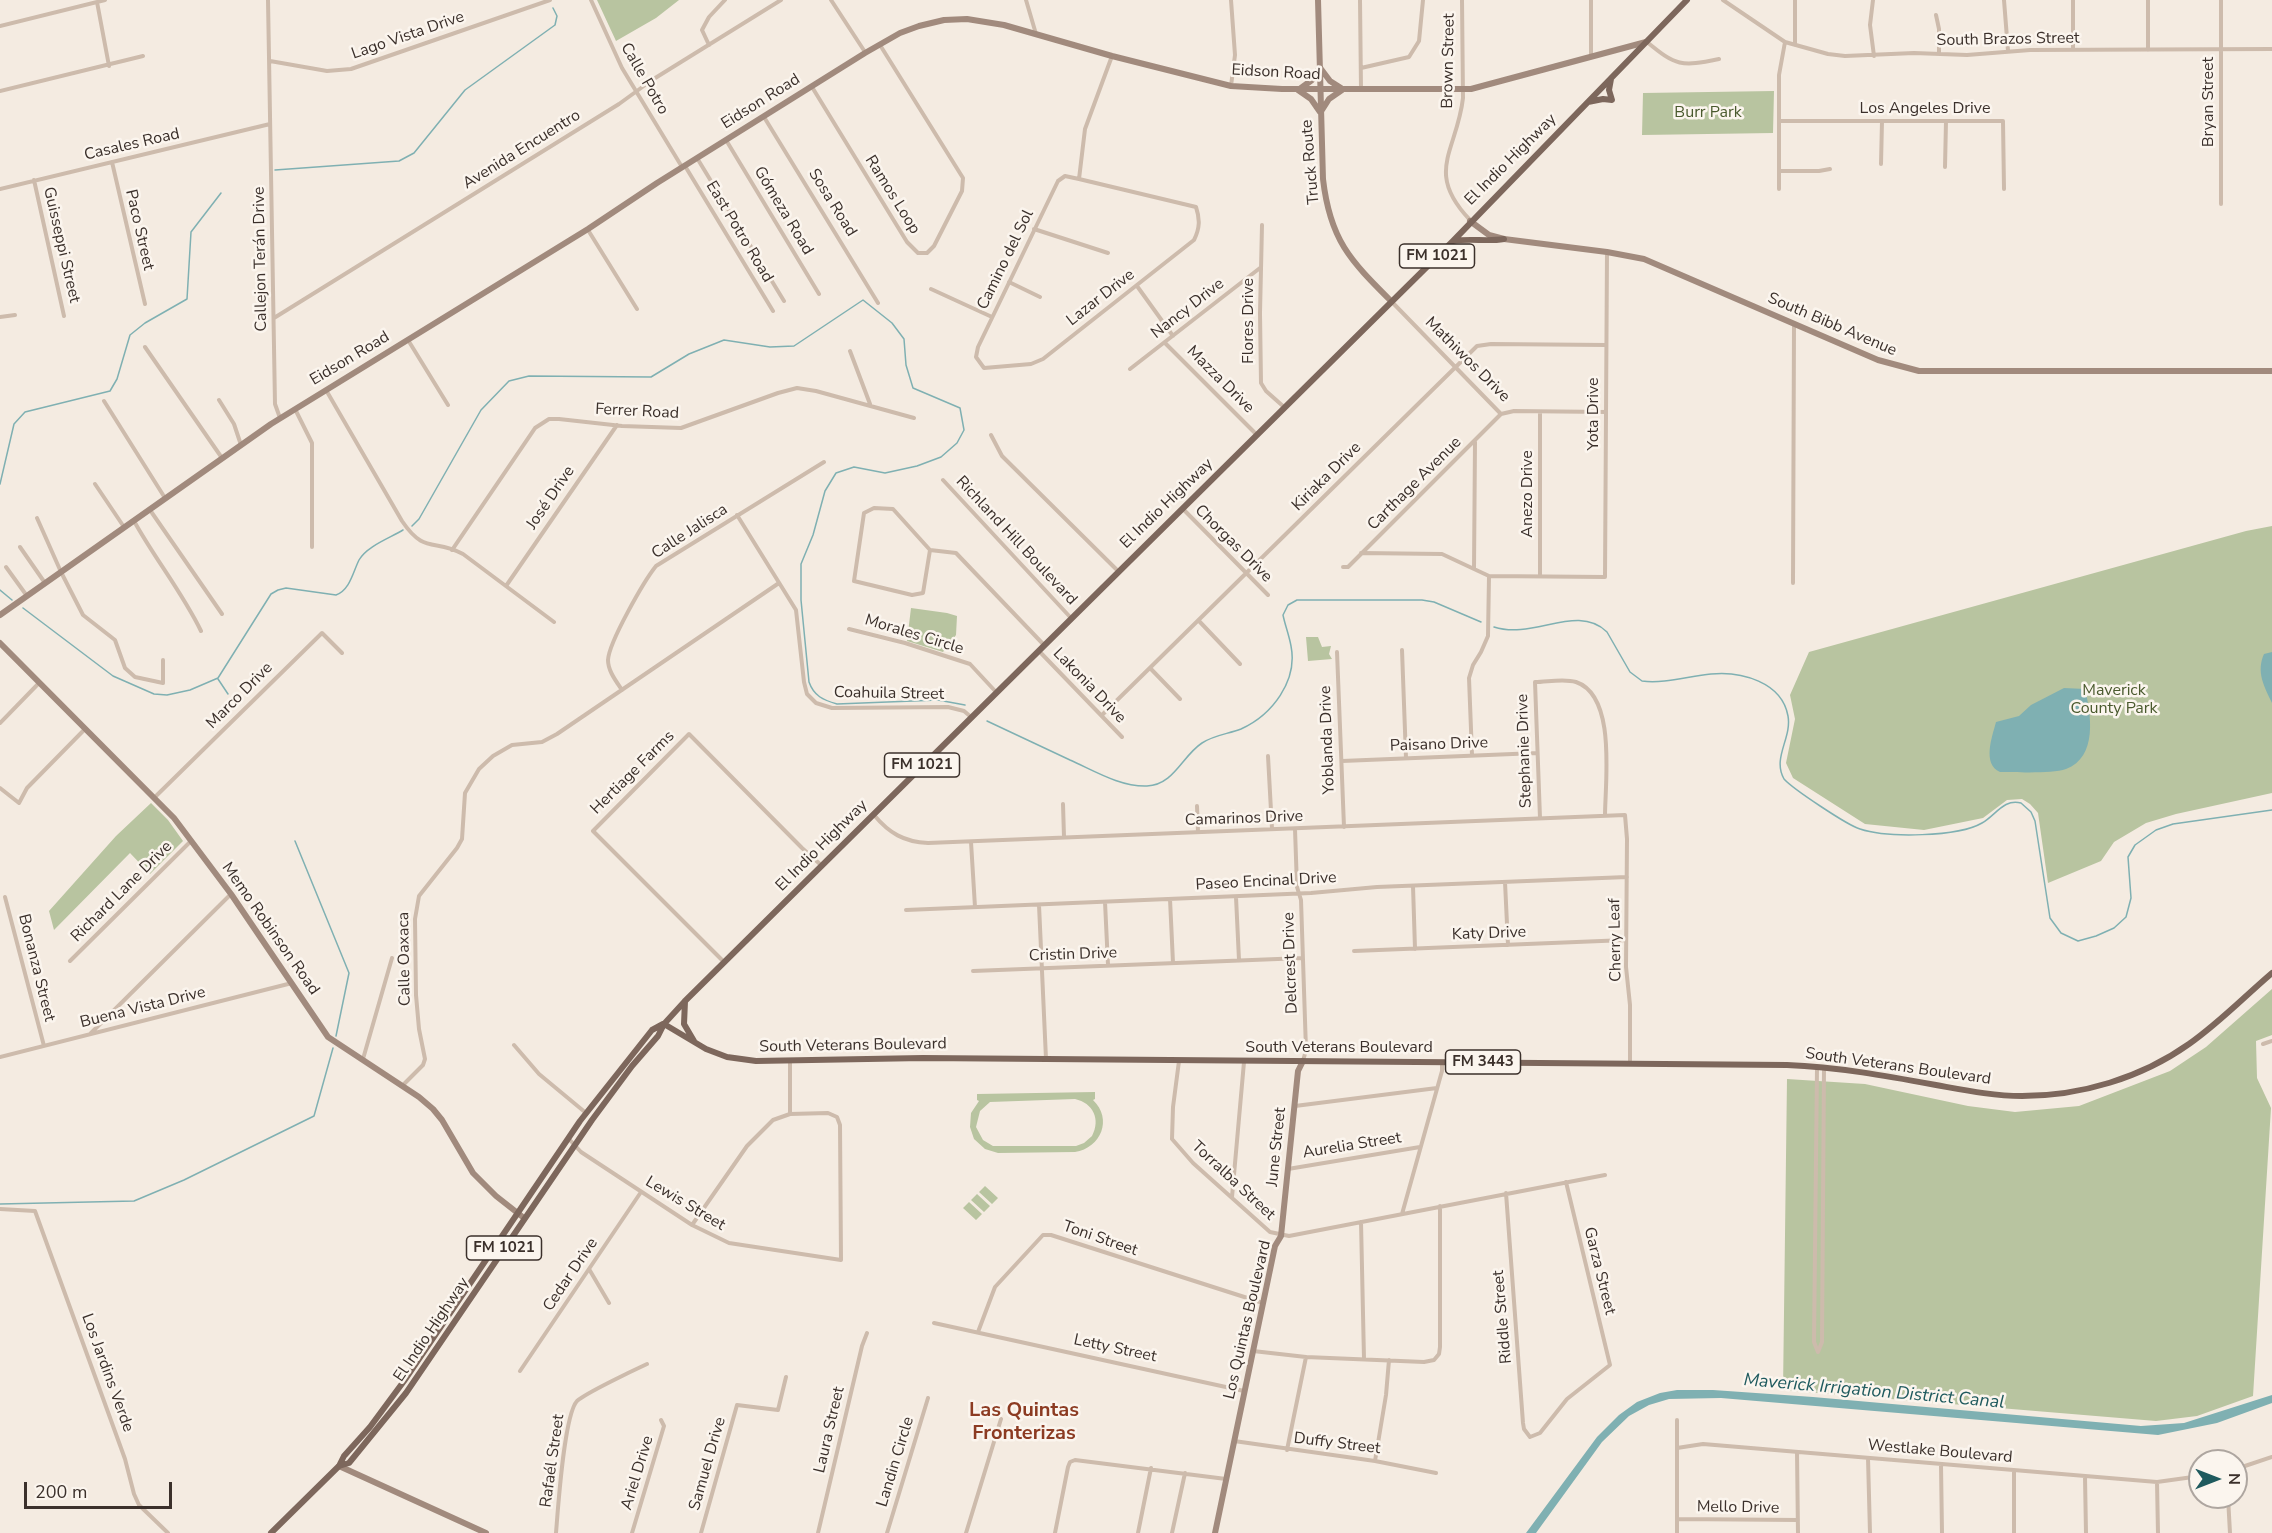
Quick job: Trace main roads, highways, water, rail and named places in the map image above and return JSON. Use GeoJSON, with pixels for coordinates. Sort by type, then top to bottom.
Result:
{"type":"FeatureCollection","features":[{"type":"Feature","properties":{"kind":"main road","name":"El Indio Highway"},"geometry":{"type":"LineString","coordinates":[[339,1466],[349,1463],[406,1393],[575,1144],[632,1066],[658,1036],[664,1024],[685,1001],[1453,241],[1470,220],[1687,0]]}},
{"type":"Feature","properties":{"kind":"main road"},"geometry":{"type":"LineString","coordinates":[[1586,103],[1603,99],[1612,100],[1609,90],[1611,78]]}},
{"type":"Feature","properties":{"kind":"main road"},"geometry":{"type":"LineString","coordinates":[[1453,241],[1472,238],[1491,242],[1504,240]]}},
{"type":"Feature","properties":{"kind":"main road","name":"South Veterans Boulevard"},"geometry":{"type":"LineString","coordinates":[[664,1024],[696,1044],[727,1057],[741,1060],[923,1058],[1630,1063],[1820,1067],[2011,1096],[2084,1090],[2133,1075],[2189,1044],[2272,973]]}},
{"type":"Feature","properties":{"kind":"main road"},"geometry":{"type":"LineString","coordinates":[[685,1001],[684,1024],[696,1044]]}},
{"type":"Feature","properties":{"kind":"main road","name":"El Indio Highway"},"geometry":{"type":"LineString","coordinates":[[271,1533],[339,1466],[344,1456],[380,1414],[586,1113],[652,1030],[664,1024]]}},
{"type":"Feature","properties":{"kind":"water"},"geometry":{"type":"Polygon","coordinates":[[[2272,652],[2272,703],[2262,679],[2261,667],[2264,654],[2272,652]]]}},
{"type":"Feature","properties":{"kind":"water"},"geometry":{"type":"Polygon","coordinates":[[[2064,688],[2085,689],[2089,710],[2088,745],[2076,763],[2060,771],[2000,772],[1994,768],[1991,763],[1990,750],[1996,722],[2019,716],[2031,705],[2064,688]]]}},
{"type":"Feature","properties":{"kind":"water"},"geometry":{"type":"Polygon","coordinates":[[[1677,1390],[1713,1390],[1813,1397],[2141,1426],[2184,1423],[2272,1395],[2272,1403],[2217,1423],[2158,1435],[1721,1398],[1669,1399],[1649,1405],[1629,1416],[1602,1442],[1536,1533],[1526,1533],[1597,1437],[1619,1415],[1637,1402],[1660,1393],[1677,1390]]]}},
{"type":"Feature","properties":{"kind":"waterway"},"geometry":{"type":"LineString","coordinates":[[275,170],[399,161],[414,153],[465,90],[555,25],[557,16],[553,8]]}},
{"type":"Feature","properties":{"kind":"waterway"},"geometry":{"type":"LineString","coordinates":[[0,484],[14,424],[25,412],[110,391],[117,379],[130,335],[145,323],[187,299],[191,232],[221,193]]}},
{"type":"Feature","properties":{"kind":"waterway"},"geometry":{"type":"LineString","coordinates":[[412,526],[419,519],[481,410],[509,381],[529,376],[651,377],[689,354],[724,340],[770,347],[794,346],[863,300],[892,323],[904,339],[906,365],[913,388],[960,408],[964,430],[957,443],[941,457],[917,466],[885,473],[854,467],[836,473],[825,491],[813,535],[801,564],[801,600],[809,682],[820,697],[837,704],[938,700],[965,705]]}},
{"type":"Feature","properties":{"kind":"waterway"},"geometry":{"type":"LineString","coordinates":[[23,608],[113,676],[154,694],[167,695],[190,690],[218,678],[271,594],[286,588],[336,595],[341,593],[348,585],[363,555],[373,546],[403,530]]}},
{"type":"Feature","properties":{"kind":"waterway"},"geometry":{"type":"LineString","coordinates":[[0,590],[12,600]]}},
{"type":"Feature","properties":{"kind":"waterway"},"geometry":{"type":"LineString","coordinates":[[987,721],[1097,773],[1127,784],[1147,786],[1164,781],[1202,743],[1216,736],[1241,729],[1263,715],[1272,706],[1286,684],[1292,659],[1283,615],[1288,605],[1297,600],[1422,600],[1434,602],[1481,622]]}},
{"type":"Feature","properties":{"kind":"waterway"},"geometry":{"type":"LineString","coordinates":[[1494,627],[1509,630],[1524,629],[1582,621],[1595,624],[1607,632],[1630,672],[1642,681],[1723,674],[1759,681],[1778,695],[1788,716],[1780,763],[1784,779],[1820,806],[1860,829],[1904,835],[1957,831],[1982,823],[2005,805],[2021,803],[2031,812],[2035,821],[2050,918],[2061,933],[2078,941],[2114,928],[2126,917],[2131,898],[2128,857],[2135,845],[2156,830],[2173,824],[2272,810]]}},
{"type":"Feature","properties":{"kind":"waterway"},"geometry":{"type":"LineString","coordinates":[[218,679],[228,694]]}},
{"type":"Feature","properties":{"kind":"waterway"},"geometry":{"type":"LineString","coordinates":[[295,841],[349,973],[336,1036]]}},
{"type":"Feature","properties":{"kind":"waterway"},"geometry":{"type":"LineString","coordinates":[[0,1204],[134,1201],[184,1180],[314,1116],[333,1048]]}},
{"type":"Feature","properties":{"kind":"district","name":"Las Quintas Fronterizas"},"geometry":{"type":"Point","coordinates":[1024,1422]}},
{"type":"Feature","properties":{"kind":"park label","name":"Burr Park"},"geometry":{"type":"Point","coordinates":[1708,113]}},
{"type":"Feature","properties":{"kind":"park label","name":"Maverick County Park"},"geometry":{"type":"Point","coordinates":[2114,700]}},
{"type":"Feature","properties":{"kind":"water label","name":"Maverick Irrigation District Canal"},"geometry":{"type":"Point","coordinates":[1874,1392]}}]}
